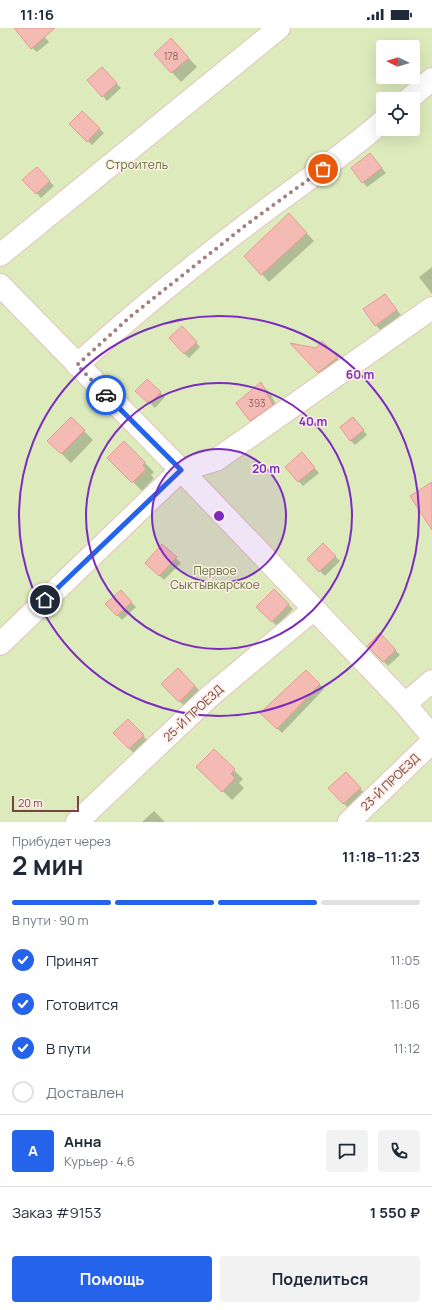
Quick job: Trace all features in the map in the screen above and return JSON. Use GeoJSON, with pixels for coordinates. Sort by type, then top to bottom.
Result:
{"type":"FeatureCollection","features":[{"type":"Feature","properties":{"kind":"street"},"geometry":{"type":"LineString","coordinates":[[0,255],[279,28]]}},
{"type":"Feature","properties":{"kind":"street"},"geometry":{"type":"LineString","coordinates":[[417,92],[432,79]]}},
{"type":"Feature","properties":{"kind":"street"},"geometry":{"type":"LineString","coordinates":[[77,365],[131,316],[246,225],[376,128]]}},
{"type":"Feature","properties":{"kind":"street"},"geometry":{"type":"LineString","coordinates":[[0,285],[181,470],[405,704],[432,736]]}},
{"type":"Feature","properties":{"kind":"street"},"geometry":{"type":"LineString","coordinates":[[0,644],[181,470],[216,460],[432,308]]}},
{"type":"Feature","properties":{"kind":"street","name":"25-Й ПРОЕЗД"},"geometry":{"type":"LineString","coordinates":[[77,822],[210,696],[314,609]]}},
{"type":"Feature","properties":{"kind":"street"},"geometry":{"type":"LineString","coordinates":[[405,704],[432,681]]}},
{"type":"Feature","properties":{"kind":"street","name":"23-Й ПРОЕЗД"},"geometry":{"type":"LineString","coordinates":[[349,822],[432,742]]}},
{"type":"Feature","properties":{"kind":"green space","name":"Первое Сыктывкарское"},"geometry":{"type":"Polygon","coordinates":[[[0,28],[432,28],[432,822],[0,822],[0,28]]]}},
{"type":"Feature","properties":{"kind":"building"},"geometry":{"type":"Polygon","coordinates":[[[14,28],[55,28],[31,49],[14,28]]]}},
{"type":"Feature","properties":{"kind":"building"},"geometry":{"type":"Polygon","coordinates":[[[171,38],[189,58],[171,73],[154,54],[171,38]]]}},
{"type":"Feature","properties":{"kind":"building"},"geometry":{"type":"Polygon","coordinates":[[[102,67],[117,83],[102,97],[87,80],[102,67]]]}},
{"type":"Feature","properties":{"kind":"building"},"geometry":{"type":"Polygon","coordinates":[[[82,111],[100,128],[87,142],[69,124],[82,111]]]}},
{"type":"Feature","properties":{"kind":"building"},"geometry":{"type":"Polygon","coordinates":[[[370,153],[382,168],[362,183],[351,168],[370,153]]]}},
{"type":"Feature","properties":{"kind":"building"},"geometry":{"type":"Polygon","coordinates":[[[37,167],[50,181],[36,194],[22,180],[37,167]]]}},
{"type":"Feature","properties":{"kind":"building"},"geometry":{"type":"Polygon","coordinates":[[[289,213],[307,233],[261,275],[244,256],[289,213]]]}},
{"type":"Feature","properties":{"kind":"building"},"geometry":{"type":"Polygon","coordinates":[[[385,294],[397,310],[375,326],[363,309],[385,294]]]}},
{"type":"Feature","properties":{"kind":"building"},"geometry":{"type":"Polygon","coordinates":[[[182,326],[197,342],[184,354],[169,338],[182,326]]]}},
{"type":"Feature","properties":{"kind":"building"},"geometry":{"type":"Polygon","coordinates":[[[322,341],[338,357],[318,373],[290,343],[316,348],[322,341]]]}},
{"type":"Feature","properties":{"kind":"building"},"geometry":{"type":"Polygon","coordinates":[[[147,379],[161,392],[149,404],[135,391],[147,379]]]}},
{"type":"Feature","properties":{"kind":"building"},"geometry":{"type":"Polygon","coordinates":[[[261,382],[273,405],[250,421],[236,403],[261,382]]]}},
{"type":"Feature","properties":{"kind":"building"},"geometry":{"type":"Polygon","coordinates":[[[71,417],[85,430],[61,454],[47,441],[71,417]]]}},
{"type":"Feature","properties":{"kind":"building"},"geometry":{"type":"Polygon","coordinates":[[[353,417],[364,430],[350,441],[340,427],[353,417]]]}},
{"type":"Feature","properties":{"kind":"building"},"geometry":{"type":"Polygon","coordinates":[[[124,441],[145,462],[143,466],[146,469],[132,483],[107,458],[124,441]]]}},
{"type":"Feature","properties":{"kind":"building"},"geometry":{"type":"Polygon","coordinates":[[[302,452],[315,468],[298,482],[285,467],[302,452]]]}},
{"type":"Feature","properties":{"kind":"building"},"geometry":{"type":"Polygon","coordinates":[[[432,482],[432,530],[410,496],[432,482]]]}},
{"type":"Feature","properties":{"kind":"building"},"geometry":{"type":"Polygon","coordinates":[[[323,543],[336,556],[319,572],[307,559],[323,543]]]}},
{"type":"Feature","properties":{"kind":"building"},"geometry":{"type":"Polygon","coordinates":[[[162,544],[177,557],[159,576],[145,563],[162,544]]]}},
{"type":"Feature","properties":{"kind":"building"},"geometry":{"type":"Polygon","coordinates":[[[274,589],[289,604],[272,622],[256,607],[274,589]]]}},
{"type":"Feature","properties":{"kind":"building"},"geometry":{"type":"Polygon","coordinates":[[[121,590],[132,602],[117,616],[105,604],[121,590]]]}},
{"type":"Feature","properties":{"kind":"building"},"geometry":{"type":"Polygon","coordinates":[[[380,633],[396,650],[383,662],[367,646],[380,633]]]}},
{"type":"Feature","properties":{"kind":"building"},"geometry":{"type":"Polygon","coordinates":[[[178,668],[195,686],[179,702],[161,684],[178,668]]]}},
{"type":"Feature","properties":{"kind":"building"},"geometry":{"type":"Polygon","coordinates":[[[306,670],[320,684],[277,729],[260,713],[306,670]]]}},
{"type":"Feature","properties":{"kind":"building"},"geometry":{"type":"Polygon","coordinates":[[[128,719],[144,735],[129,749],[113,733],[128,719]]]}},
{"type":"Feature","properties":{"kind":"building"},"geometry":{"type":"Polygon","coordinates":[[[214,749],[235,769],[231,774],[235,778],[222,792],[196,767],[214,749]]]}},
{"type":"Feature","properties":{"kind":"building"},"geometry":{"type":"Polygon","coordinates":[[[346,772],[361,788],[343,804],[328,788],[346,772]]]}},
{"type":"Feature","properties":{"kind":"way so far"},"geometry":{"type":"LineString","coordinates":[[106,395],[77,365],[131,316],[246,225],[323,169]]}},
{"type":"Feature","properties":{"kind":"route"},"geometry":{"type":"LineString","coordinates":[[45,600],[181,470],[106,395]]}},
{"type":"Feature","properties":{"kind":"park label","name":"Строитель"},"geometry":{"type":"Point","coordinates":[137,164]}}]}
